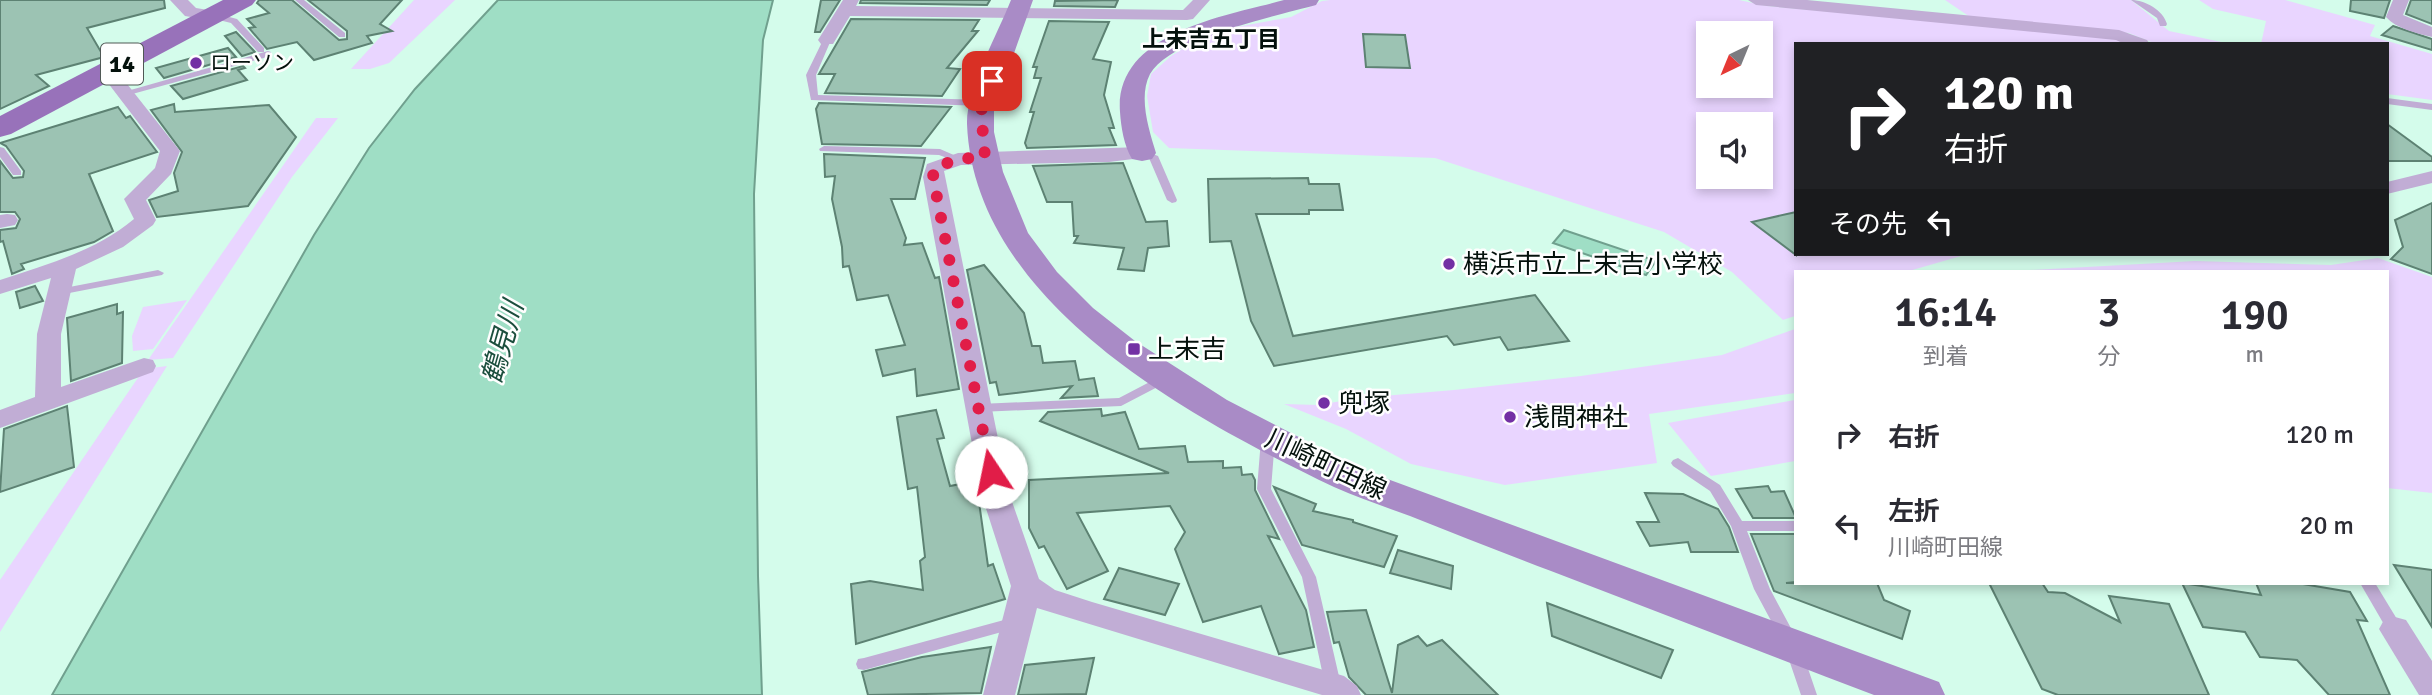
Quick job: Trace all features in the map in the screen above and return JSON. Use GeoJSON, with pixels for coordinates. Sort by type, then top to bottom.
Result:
{"type":"FeatureCollection","features":[{"type":"Feature","properties":{"kind":"main road","name":"14"},"geometry":{"type":"LineString","coordinates":[[0,128],[243,0]]}},
{"type":"Feature","properties":{"kind":"main road"},"geometry":{"type":"LineString","coordinates":[[1142,153],[1135,130],[1135,87],[1138,73],[1150,59],[1191,35],[1308,0]]}},
{"type":"Feature","properties":{"kind":"main road","name":"川崎町田線"},"geometry":{"type":"LineString","coordinates":[[1019,7],[981,111],[972,158],[995,192],[1017,240],[1049,283],[1099,327],[1166,378],[1268,439],[1350,479],[1923,695]]}},
{"type":"Feature","properties":{"kind":"street"},"geometry":{"type":"LineString","coordinates":[[178,0],[191,12],[214,16]]}},
{"type":"Feature","properties":{"kind":"street"},"geometry":{"type":"LineString","coordinates":[[827,40],[848,6],[1019,7],[1187,15],[1202,0]]}},
{"type":"Feature","properties":{"kind":"street"},"geometry":{"type":"LineString","coordinates":[[1756,0],[1860,6],[2119,35],[2136,42]]}},
{"type":"Feature","properties":{"kind":"street"},"geometry":{"type":"LineString","coordinates":[[2401,0],[2394,17],[2408,25],[2432,32]]}},
{"type":"Feature","properties":{"kind":"street"},"geometry":{"type":"LineString","coordinates":[[0,287],[65,266],[134,232],[145,220],[135,199],[163,170],[169,160],[170,151],[114,79],[98,76]]}},
{"type":"Feature","properties":{"kind":"street"},"geometry":{"type":"LineString","coordinates":[[999,695],[1026,586],[995,493],[933,177],[934,168],[972,158],[1142,153]]}},
{"type":"Feature","properties":{"kind":"street"},"geometry":{"type":"LineString","coordinates":[[2389,188],[2432,177]]}},
{"type":"Feature","properties":{"kind":"street"},"geometry":{"type":"LineString","coordinates":[[48,400],[49,334],[65,266]]}},
{"type":"Feature","properties":{"kind":"street"},"geometry":{"type":"LineString","coordinates":[[0,419],[144,366]]}},
{"type":"Feature","properties":{"kind":"street"},"geometry":{"type":"LineString","coordinates":[[1026,586],[1045,598],[1088,613],[1339,690]]}},
{"type":"Feature","properties":{"kind":"street"},"geometry":{"type":"LineString","coordinates":[[2395,629],[2432,688]]}},
{"type":"Feature","properties":{"kind":"lane"},"geometry":{"type":"LineString","coordinates":[[299,0],[342,35]]}},
{"type":"Feature","properties":{"kind":"lane"},"geometry":{"type":"LineString","coordinates":[[2136,0],[2161,17],[2163,24]]}},
{"type":"Feature","properties":{"kind":"lane"},"geometry":{"type":"LineString","coordinates":[[125,93],[264,52],[234,21],[214,16]]}},
{"type":"Feature","properties":{"kind":"lane"},"geometry":{"type":"LineString","coordinates":[[827,40],[811,75],[814,98],[984,103]]}},
{"type":"Feature","properties":{"kind":"lane"},"geometry":{"type":"LineString","coordinates":[[2389,100],[2432,107]]}},
{"type":"Feature","properties":{"kind":"lane"},"geometry":{"type":"LineString","coordinates":[[824,149],[940,152],[972,158]]}},
{"type":"Feature","properties":{"kind":"lane"},"geometry":{"type":"LineString","coordinates":[[0,150],[17,173]]}},
{"type":"Feature","properties":{"kind":"lane"},"geometry":{"type":"LineString","coordinates":[[1142,153],[1153,156],[1172,200]]}},
{"type":"Feature","properties":{"kind":"lane"},"geometry":{"type":"LineString","coordinates":[[59,292],[158,273]]}},
{"type":"Feature","properties":{"kind":"lane"},"geometry":{"type":"LineString","coordinates":[[979,408],[1121,402],[1166,378]]}},
{"type":"Feature","properties":{"kind":"lane"},"geometry":{"type":"LineString","coordinates":[[1268,439],[1264,489],[1309,577],[1339,690]]}},
{"type":"Feature","properties":{"kind":"lane"},"geometry":{"type":"LineString","coordinates":[[1678,463],[1715,488],[1738,526],[1762,589],[1792,645],[1809,695]]}},
{"type":"Feature","properties":{"kind":"lane"},"geometry":{"type":"LineString","coordinates":[[1738,526],[1794,526]]}},
{"type":"Feature","properties":{"kind":"lane"},"geometry":{"type":"LineString","coordinates":[[2368,585],[2395,629]]}},
{"type":"Feature","properties":{"kind":"lane"},"geometry":{"type":"LineString","coordinates":[[864,664],[1019,622]]}},
{"type":"Feature","properties":{"kind":"shaded area"},"geometry":{"type":"Polygon","coordinates":[[[414,0],[455,0],[389,63],[370,69],[351,69],[414,0]]]}},
{"type":"Feature","properties":{"kind":"shaded area"},"geometry":{"type":"Polygon","coordinates":[[[1330,0],[1739,0],[1767,6],[2122,38],[2131,42],[1794,42],[1794,256],[1961,256],[1912,270],[1794,270],[1794,316],[1783,320],[1732,272],[1664,232],[1435,158],[1169,148],[1153,132],[1147,96],[1151,74],[1171,56],[1197,40],[1231,28],[1291,17],[1322,1],[1330,0]]]}},
{"type":"Feature","properties":{"kind":"shaded area"},"geometry":{"type":"Polygon","coordinates":[[[1945,0],[2131,0],[2169,31],[2221,42],[2151,42],[2129,33],[1970,17],[1945,0]]]}},
{"type":"Feature","properties":{"kind":"shaded area"},"geometry":{"type":"Polygon","coordinates":[[[2199,0],[2285,0],[2375,25],[2370,36],[2432,54],[2432,100],[2389,94],[2389,42],[2261,42],[2266,21],[2213,9],[2199,0]]]}},
{"type":"Feature","properties":{"kind":"shaded area"},"geometry":{"type":"Polygon","coordinates":[[[316,118],[338,118],[292,177],[173,358],[148,360],[316,118]]]}},
{"type":"Feature","properties":{"kind":"shaded area"},"geometry":{"type":"Polygon","coordinates":[[[2378,258],[2432,277],[2432,493],[2389,488],[2389,270],[2030,270],[2195,261],[2331,265],[2378,258]]]}},
{"type":"Feature","properties":{"kind":"shaded area"},"geometry":{"type":"Polygon","coordinates":[[[187,300],[153,349],[133,351],[132,336],[143,307],[187,300]]]}},
{"type":"Feature","properties":{"kind":"shaded area"},"geometry":{"type":"Polygon","coordinates":[[[1794,329],[1794,393],[1649,414],[1657,463],[1505,485],[1411,464],[1346,429],[1284,404],[1318,405],[1359,398],[1581,376],[1722,355],[1794,329]]]}},
{"type":"Feature","properties":{"kind":"shaded area"},"geometry":{"type":"Polygon","coordinates":[[[167,366],[0,632],[0,580],[144,369],[167,366]]]}},
{"type":"Feature","properties":{"kind":"shaded area"},"geometry":{"type":"Polygon","coordinates":[[[1794,400],[1794,461],[1711,476],[1668,423],[1794,400]]]}},
{"type":"Feature","properties":{"kind":"water","name":"鶴見川"},"geometry":{"type":"Polygon","coordinates":[[[498,0],[773,0],[763,40],[754,194],[762,695],[52,695],[314,235],[369,148],[415,89],[498,0]]]}},
{"type":"Feature","properties":{"kind":"water"},"geometry":{"type":"Polygon","coordinates":[[[1564,230],[1656,261],[1646,275],[1553,243],[1564,230]]]}},
{"type":"Feature","properties":{"kind":"building"},"geometry":{"type":"Polygon","coordinates":[[[0,0],[164,0],[165,8],[87,28],[104,57],[36,75],[49,86],[0,109],[0,0]]]}},
{"type":"Feature","properties":{"kind":"building"},"geometry":{"type":"Polygon","coordinates":[[[259,0],[292,0],[339,40],[347,39],[347,31],[308,0],[402,0],[380,24],[392,31],[367,36],[372,43],[314,60],[297,42],[267,49],[249,28],[255,27],[247,19],[269,13],[257,3],[259,0]]]}},
{"type":"Feature","properties":{"kind":"building"},"geometry":{"type":"Polygon","coordinates":[[[821,0],[840,0],[820,32],[815,32],[821,0]]]}},
{"type":"Feature","properties":{"kind":"building"},"geometry":{"type":"Polygon","coordinates":[[[861,0],[990,0],[987,5],[860,3],[861,0]]]}},
{"type":"Feature","properties":{"kind":"building"},"geometry":{"type":"Polygon","coordinates":[[[1118,0],[1115,7],[1054,6],[1055,1],[1118,0]]]}},
{"type":"Feature","properties":{"kind":"building"},"geometry":{"type":"Polygon","coordinates":[[[2351,0],[2390,0],[2384,18],[2350,11],[2351,0]]]}},
{"type":"Feature","properties":{"kind":"building"},"geometry":{"type":"Polygon","coordinates":[[[2411,0],[2432,0],[2432,24],[2406,14],[2411,0]]]}},
{"type":"Feature","properties":{"kind":"building"},"geometry":{"type":"Polygon","coordinates":[[[851,19],[979,20],[972,31],[978,31],[947,68],[960,69],[942,96],[825,93],[835,74],[819,74],[851,19]]]}},
{"type":"Feature","properties":{"kind":"building"},"geometry":{"type":"Polygon","coordinates":[[[1049,21],[1109,22],[1093,59],[1111,62],[1104,95],[1114,128],[1109,128],[1116,145],[1027,148],[1025,143],[1034,112],[1030,112],[1041,78],[1034,78],[1037,67],[1033,67],[1049,21]]]}},
{"type":"Feature","properties":{"kind":"building"},"geometry":{"type":"Polygon","coordinates":[[[2393,26],[2432,39],[2432,50],[2382,35],[2393,26]]]}},
{"type":"Feature","properties":{"kind":"building"},"geometry":{"type":"Polygon","coordinates":[[[236,32],[255,52],[242,56],[225,36],[236,32]]]}},
{"type":"Feature","properties":{"kind":"building"},"geometry":{"type":"Polygon","coordinates":[[[1363,34],[1405,35],[1410,68],[1366,67],[1363,34]]]}},
{"type":"Feature","properties":{"kind":"building","name":"ローソン"},"geometry":{"type":"Polygon","coordinates":[[[228,48],[236,57],[164,78],[156,68],[228,48]]]}},
{"type":"Feature","properties":{"kind":"building"},"geometry":{"type":"Polygon","coordinates":[[[243,66],[245,68],[238,70],[247,80],[183,99],[171,86],[243,66]]]}},
{"type":"Feature","properties":{"kind":"building"},"geometry":{"type":"Polygon","coordinates":[[[819,103],[951,107],[921,146],[822,144],[816,109],[819,103]]]}},
{"type":"Feature","properties":{"kind":"building"},"geometry":{"type":"Polygon","coordinates":[[[174,104],[175,112],[269,105],[296,137],[248,206],[157,217],[149,200],[178,191],[174,173],[182,152],[151,110],[174,104]]]}},
{"type":"Feature","properties":{"kind":"building"},"geometry":{"type":"Polygon","coordinates":[[[118,107],[126,118],[130,116],[157,152],[89,174],[113,231],[94,242],[21,264],[24,269],[12,274],[3,241],[0,242],[0,230],[16,228],[20,219],[15,212],[0,212],[0,161],[13,178],[23,177],[24,171],[6,146],[0,143],[118,107]]]}},
{"type":"Feature","properties":{"kind":"building"},"geometry":{"type":"Polygon","coordinates":[[[2389,125],[2432,157],[2432,161],[2389,161],[2389,125]]]}},
{"type":"Feature","properties":{"kind":"building"},"geometry":{"type":"Polygon","coordinates":[[[824,154],[925,158],[915,199],[891,199],[906,238],[904,245],[922,243],[935,278],[939,277],[959,389],[917,396],[915,369],[883,376],[876,350],[905,345],[888,295],[857,300],[849,266],[843,267],[842,247],[832,199],[835,176],[825,177],[824,154]]]}},
{"type":"Feature","properties":{"kind":"building"},"geometry":{"type":"Polygon","coordinates":[[[1123,163],[1146,222],[1167,221],[1169,246],[1148,248],[1144,271],[1118,269],[1124,248],[1074,243],[1078,236],[1074,236],[1072,202],[1047,202],[1033,166],[1123,163]]]}},
{"type":"Feature","properties":{"kind":"building"},"geometry":{"type":"Polygon","coordinates":[[[1308,178],[1309,184],[1339,184],[1343,210],[1309,210],[1309,214],[1256,214],[1293,336],[1535,295],[1569,341],[1508,350],[1500,337],[1454,345],[1447,336],[1274,366],[1251,321],[1231,241],[1210,242],[1208,179],[1308,178]]]}},
{"type":"Feature","properties":{"kind":"building"},"geometry":{"type":"Polygon","coordinates":[[[2432,203],[2432,274],[2391,259],[2403,247],[2395,220],[2432,203]]]}},
{"type":"Feature","properties":{"kind":"building"},"geometry":{"type":"Polygon","coordinates":[[[1794,212],[1794,254],[1752,222],[1794,212]]]}},
{"type":"Feature","properties":{"kind":"building"},"geometry":{"type":"Polygon","coordinates":[[[984,265],[1024,313],[1032,346],[1040,346],[1043,363],[1075,361],[1079,380],[1094,378],[1098,396],[1061,398],[1072,386],[999,395],[996,382],[990,383],[967,270],[984,265]]]}},
{"type":"Feature","properties":{"kind":"building"},"geometry":{"type":"Polygon","coordinates":[[[35,286],[43,301],[20,308],[16,292],[35,286]]]}},
{"type":"Feature","properties":{"kind":"building"},"geometry":{"type":"Polygon","coordinates":[[[117,304],[117,314],[123,312],[122,363],[71,381],[67,318],[117,304]]]}},
{"type":"Feature","properties":{"kind":"building"},"geometry":{"type":"Polygon","coordinates":[[[67,406],[74,467],[0,492],[4,429],[67,406]]]}},
{"type":"Feature","properties":{"kind":"building"},"geometry":{"type":"Polygon","coordinates":[[[1101,409],[1102,416],[1125,412],[1139,449],[1185,446],[1188,462],[1223,461],[1223,468],[1241,467],[1242,475],[1252,474],[1255,490],[1279,539],[1268,536],[1306,610],[1314,647],[1279,654],[1261,606],[1203,622],[1175,549],[1185,532],[1170,506],[1077,513],[1108,571],[1067,589],[1044,546],[1039,548],[1029,528],[1029,480],[1169,473],[1040,421],[1048,412],[1101,409]]]}},
{"type":"Feature","properties":{"kind":"building"},"geometry":{"type":"Polygon","coordinates":[[[936,410],[944,438],[937,439],[950,486],[976,481],[988,566],[993,564],[1005,599],[856,644],[851,584],[870,581],[923,590],[920,561],[925,557],[917,487],[908,489],[897,417],[936,410]]]}},
{"type":"Feature","properties":{"kind":"building"},"geometry":{"type":"Polygon","coordinates":[[[1768,486],[1771,492],[1784,491],[1794,518],[1753,518],[1736,489],[1768,486]]]}},
{"type":"Feature","properties":{"kind":"building"},"geometry":{"type":"Polygon","coordinates":[[[1274,487],[1316,504],[1313,511],[1353,520],[1397,536],[1384,567],[1302,545],[1274,487]]]}},
{"type":"Feature","properties":{"kind":"building"},"geometry":{"type":"Polygon","coordinates":[[[1645,493],[1683,494],[1718,509],[1729,527],[1738,552],[1691,552],[1688,542],[1650,546],[1637,522],[1659,522],[1645,493]]]}},
{"type":"Feature","properties":{"kind":"building"},"geometry":{"type":"Polygon","coordinates":[[[1751,534],[1794,534],[1794,582],[1786,583],[1878,585],[1884,600],[1910,611],[1902,639],[1774,591],[1751,534]]]}},
{"type":"Feature","properties":{"kind":"building"},"geometry":{"type":"Polygon","coordinates":[[[1398,550],[1453,566],[1451,589],[1390,573],[1398,550]]]}},
{"type":"Feature","properties":{"kind":"building"},"geometry":{"type":"Polygon","coordinates":[[[2394,565],[2432,570],[2432,627],[2394,565]]]}},
{"type":"Feature","properties":{"kind":"building"},"geometry":{"type":"Polygon","coordinates":[[[1119,568],[1179,584],[1165,615],[1104,599],[1119,568]]]}},
{"type":"Feature","properties":{"kind":"building"},"geometry":{"type":"Polygon","coordinates":[[[1990,585],[2043,585],[2048,592],[2065,593],[2120,622],[2109,596],[2169,604],[2209,695],[2058,695],[2042,689],[1990,585]]]}},
{"type":"Feature","properties":{"kind":"building"},"geometry":{"type":"Polygon","coordinates":[[[2183,585],[2261,595],[2257,585],[2309,585],[2350,592],[2367,621],[2357,620],[2390,695],[2329,695],[2297,660],[2260,657],[2245,632],[2203,627],[2183,585]]]}},
{"type":"Feature","properties":{"kind":"building"},"geometry":{"type":"Polygon","coordinates":[[[1547,603],[1673,650],[1661,678],[1552,636],[1547,603]]]}},
{"type":"Feature","properties":{"kind":"building"},"geometry":{"type":"Polygon","coordinates":[[[1366,610],[1392,693],[1398,645],[1418,636],[1427,646],[1442,640],[1498,695],[1366,695],[1349,677],[1339,642],[1334,643],[1327,612],[1366,610]]]}},
{"type":"Feature","properties":{"kind":"building"},"geometry":{"type":"Polygon","coordinates":[[[991,647],[981,693],[868,695],[862,672],[922,657],[991,647]]]}},
{"type":"Feature","properties":{"kind":"building"},"geometry":{"type":"Polygon","coordinates":[[[1094,658],[1086,694],[1018,695],[1025,665],[1094,658]]]}},
{"type":"Feature","properties":{"kind":"place","name":"ローソン"},"geometry":{"type":"Point","coordinates":[196,63]}},
{"type":"Feature","properties":{"kind":"place","name":"横浜市立上末吉小学校"},"geometry":{"type":"Point","coordinates":[1449,264]}},
{"type":"Feature","properties":{"kind":"place","name":"上末吉"},"geometry":{"type":"Point","coordinates":[1134,349]}},
{"type":"Feature","properties":{"kind":"place","name":"兜塚"},"geometry":{"type":"Point","coordinates":[1324,403]}},
{"type":"Feature","properties":{"kind":"place","name":"浅間神社"},"geometry":{"type":"Point","coordinates":[1510,417]}},
{"type":"Feature","properties":{"kind":"district","name":"上末吉五丁目"},"geometry":{"type":"Point","coordinates":[1211,39]}},
{"type":"Feature","properties":{"kind":"route"},"geometry":{"type":"LineString","coordinates":[[991,472],[933,177],[934,168],[944,163],[985,157],[981,111],[992,81]]}}]}
